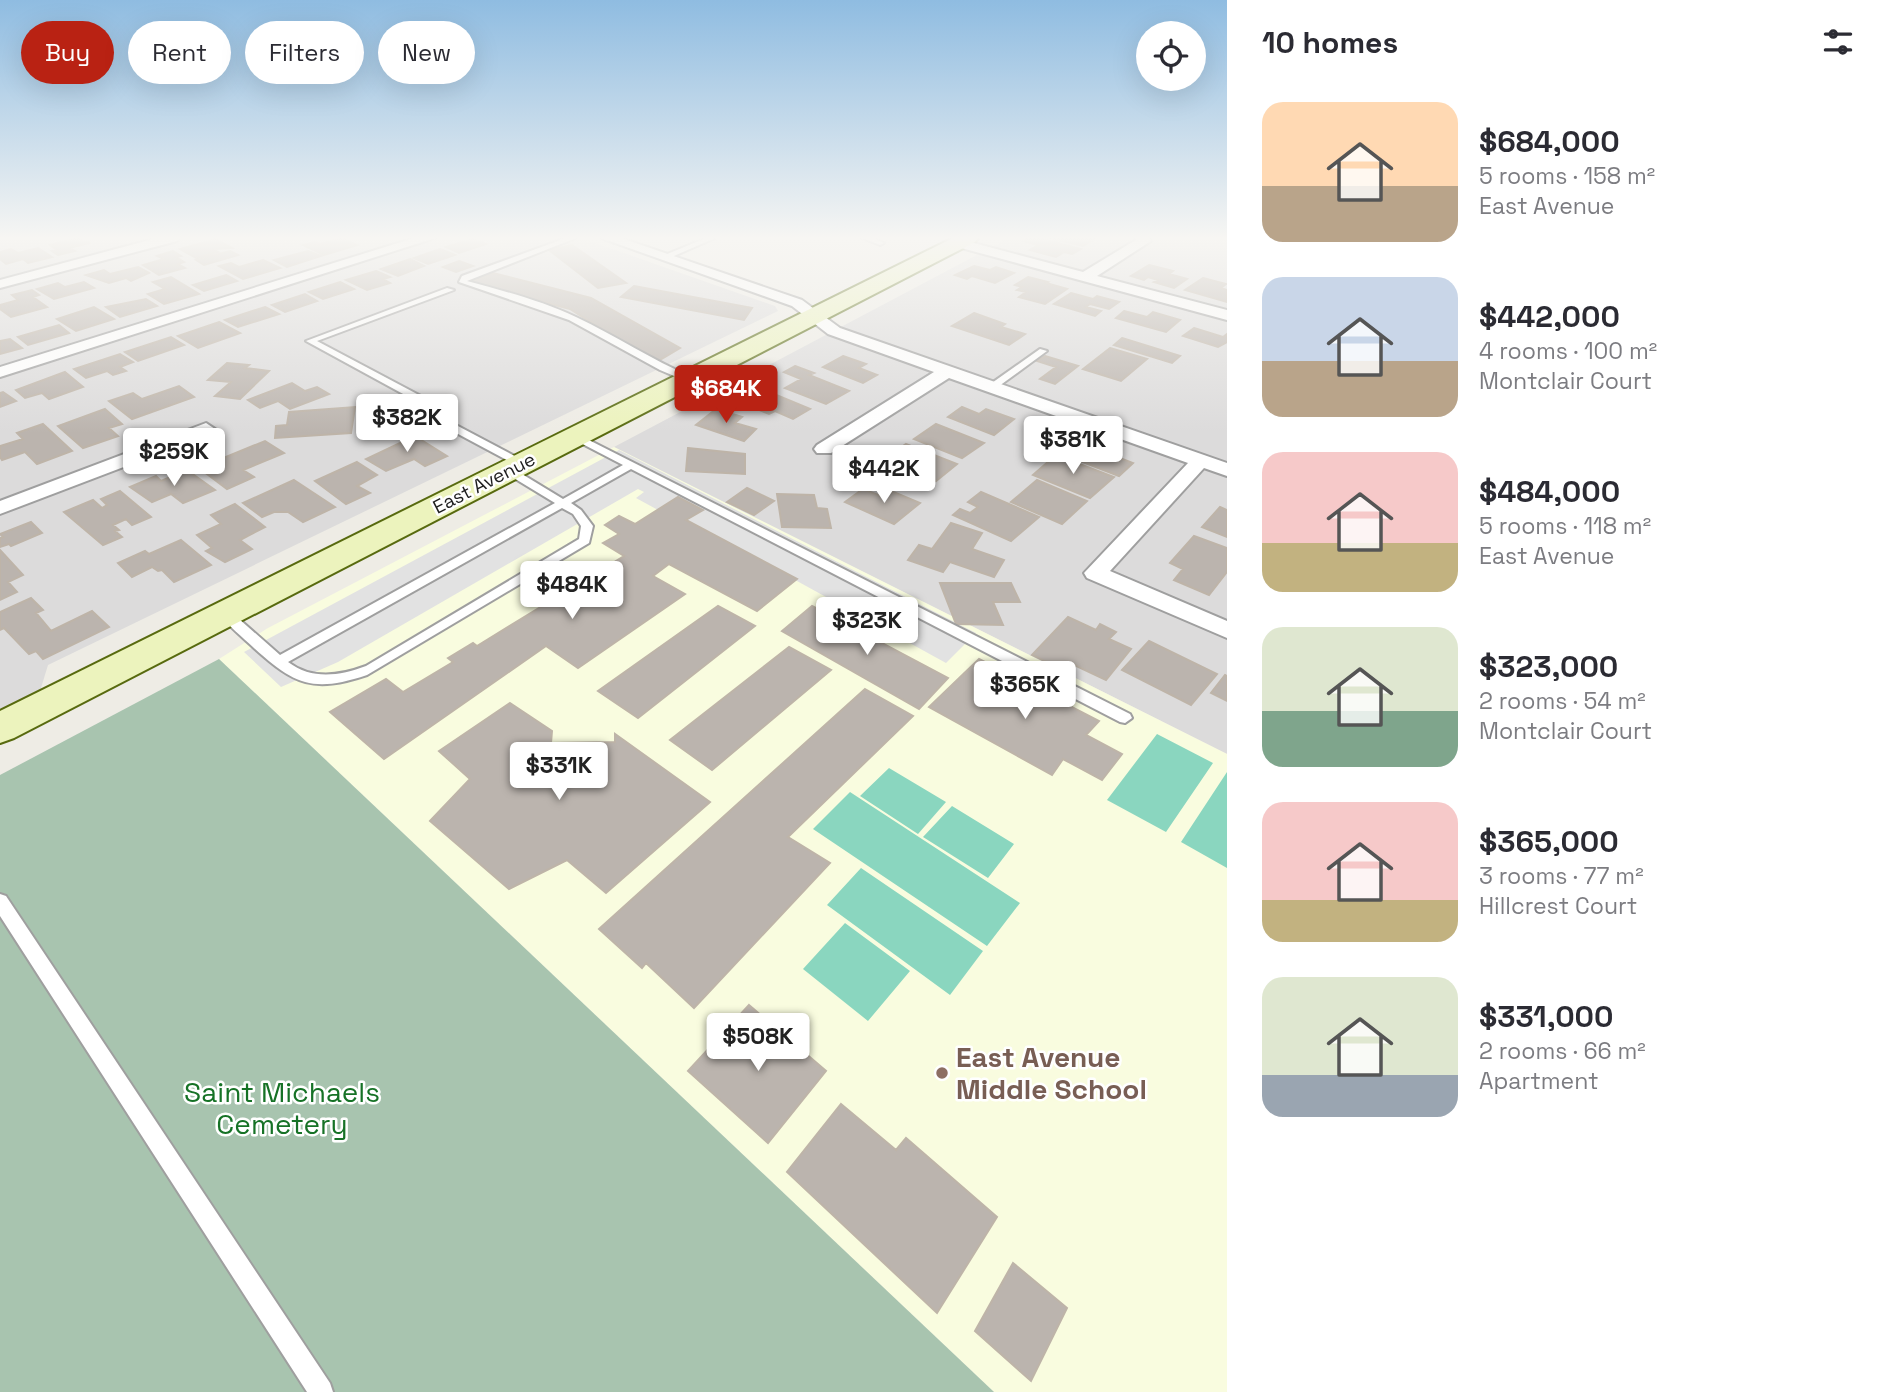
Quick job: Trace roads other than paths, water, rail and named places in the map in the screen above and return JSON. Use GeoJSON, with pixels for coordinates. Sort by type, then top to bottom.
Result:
{"type":"FeatureCollection","features":[{"type":"Feature","properties":{"kind":"main road","name":"East Avenue"},"geometry":{"type":"LineString","coordinates":[[0,728],[837,303]]}},
{"type":"Feature","properties":{"kind":"street"},"geometry":{"type":"LineString","coordinates":[[0,372],[221,303]]}},
{"type":"Feature","properties":{"kind":"street"},"geometry":{"type":"LineString","coordinates":[[797,303],[815,314],[834,331],[1227,470]]}},
{"type":"Feature","properties":{"kind":"street"},"geometry":{"type":"LineString","coordinates":[[1182,303],[1227,315]]}},
{"type":"Feature","properties":{"kind":"street"},"geometry":{"type":"LineString","coordinates":[[824,449],[948,371]]}},
{"type":"Feature","properties":{"kind":"street"},"geometry":{"type":"LineString","coordinates":[[0,508],[206,429]]}},
{"type":"Feature","properties":{"kind":"street"},"geometry":{"type":"LineString","coordinates":[[1200,461],[1095,573],[1227,631]]}},
{"type":"Feature","properties":{"kind":"lane"},"geometry":{"type":"LineString","coordinates":[[225,614],[299,677],[329,680],[346,678],[371,669],[585,541],[587,533],[583,518],[515,467],[435,418],[431,405],[310,341],[414,303]]}},
{"type":"Feature","properties":{"kind":"lane"},"geometry":{"type":"LineString","coordinates":[[531,303],[572,318],[640,356],[689,379]]}},
{"type":"Feature","properties":{"kind":"lane"},"geometry":{"type":"LineString","coordinates":[[992,387],[1043,351]]}},
{"type":"Feature","properties":{"kind":"lane"},"geometry":{"type":"LineString","coordinates":[[575,436],[1125,718]]}},
{"type":"Feature","properties":{"kind":"lane"},"geometry":{"type":"LineString","coordinates":[[280,661],[631,465]]}},
{"type":"Feature","properties":{"kind":"lane"},"geometry":{"type":"LineString","coordinates":[[0,901],[321,1392]]}},
{"type":"Feature","properties":{"kind":"place","name":"East Avenue Middle School"},"geometry":{"type":"Point","coordinates":[942,1073]}},
{"type":"Feature","properties":{"kind":"park label","name":"Saint Michaels Cemetery"},"geometry":{"type":"Point","coordinates":[282,1108]}}]}
